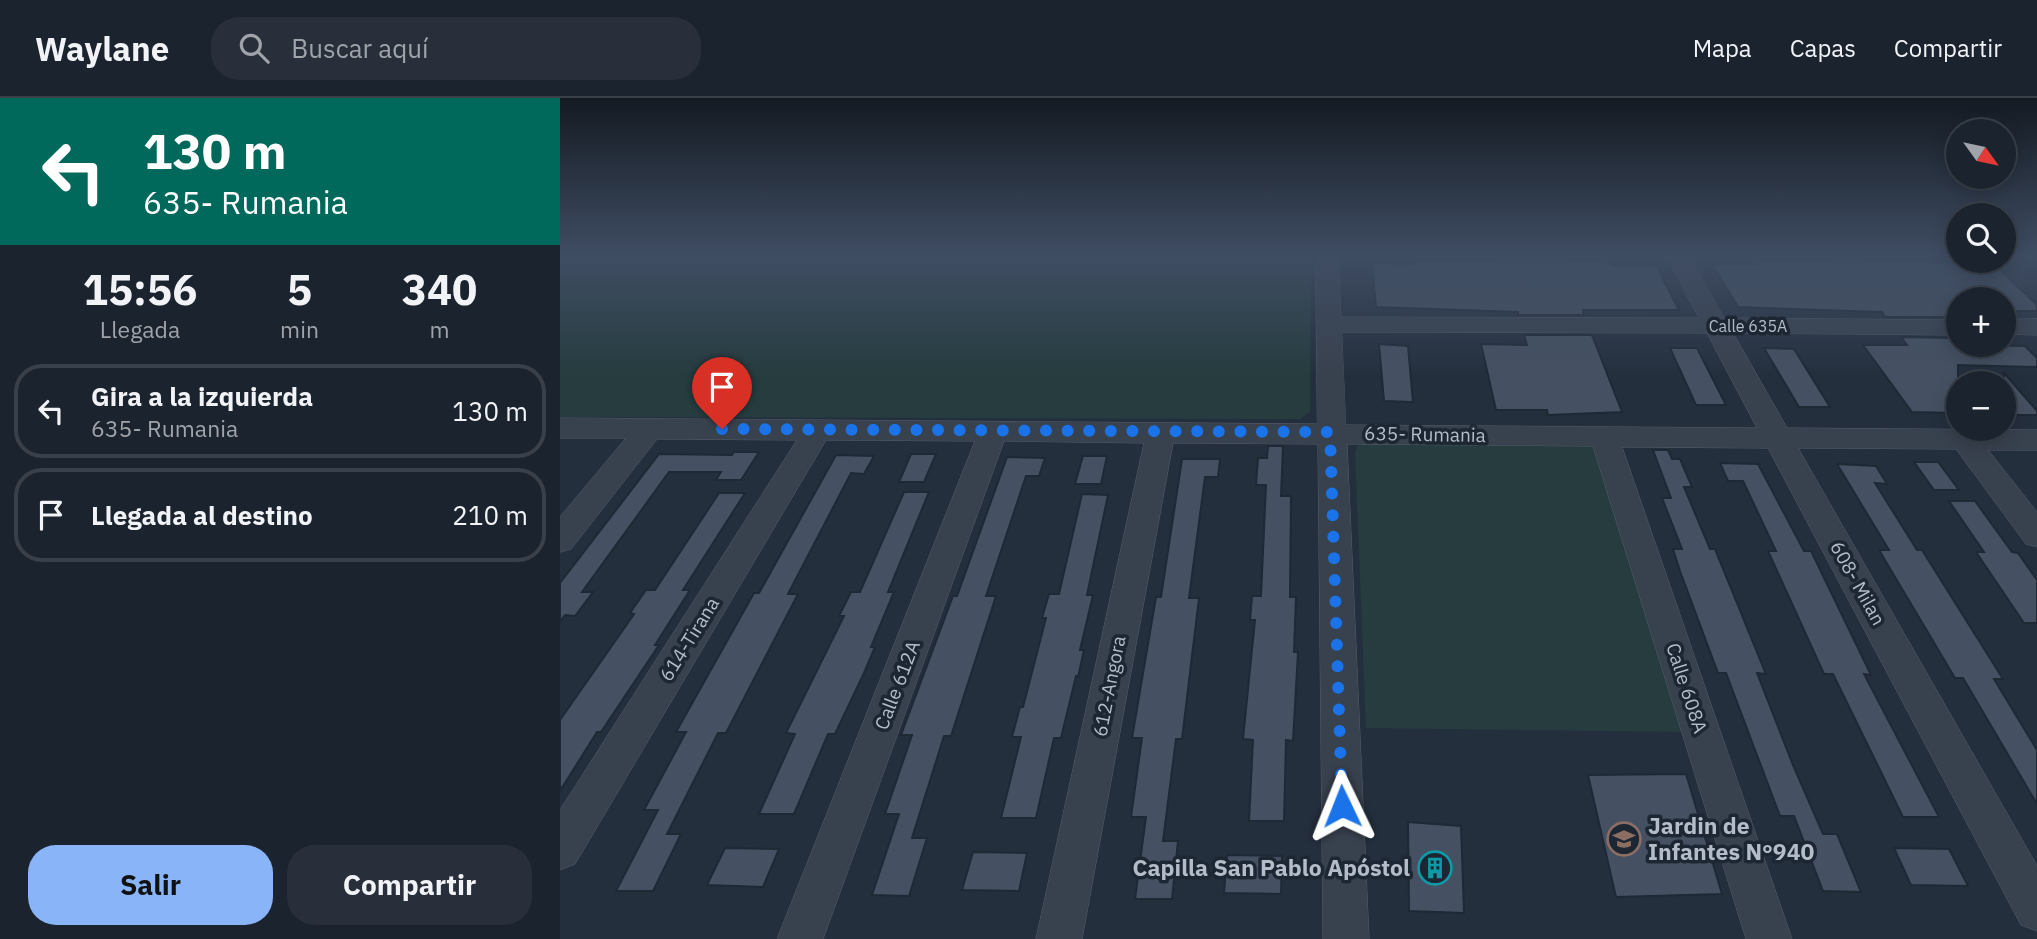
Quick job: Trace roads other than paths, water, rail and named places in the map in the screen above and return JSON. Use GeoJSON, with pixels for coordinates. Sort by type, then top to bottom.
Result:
{"type":"FeatureCollection","features":[{"type":"Feature","properties":{"kind":"street"},"geometry":{"type":"LineString","coordinates":[[1328,296],[1346,939]]}},
{"type":"Feature","properties":{"kind":"street","name":"608- Milan"},"geometry":{"type":"LineString","coordinates":[[1699,296],[2037,909]]}},
{"type":"Feature","properties":{"kind":"street","name":"Calle 635A"},"geometry":{"type":"LineString","coordinates":[[1328,324],[1946,327]]}},
{"type":"Feature","properties":{"kind":"street"},"geometry":{"type":"LineString","coordinates":[[2016,327],[2037,327]]}},
{"type":"Feature","properties":{"kind":"street","name":"635- Rumania"},"geometry":{"type":"LineString","coordinates":[[560,428],[1330,432],[1946,440]]}},
{"type":"Feature","properties":{"kind":"street"},"geometry":{"type":"LineString","coordinates":[[560,540],[649,429]]}},
{"type":"Feature","properties":{"kind":"street","name":"614-Tirana"},"geometry":{"type":"LineString","coordinates":[[560,849],[818,430]]}},
{"type":"Feature","properties":{"kind":"street","name":"Calle 612A"},"geometry":{"type":"LineString","coordinates":[[800,939],[994,430]]}},
{"type":"Feature","properties":{"kind":"street","name":"612-Angora"},"geometry":{"type":"LineString","coordinates":[[1059,939],[1160,433]]}},
{"type":"Feature","properties":{"kind":"street","name":"Calle 608A"},"geometry":{"type":"LineString","coordinates":[[1604,436],[1769,939]]}},
{"type":"Feature","properties":{"kind":"street","name":"635- Rumania"},"geometry":{"type":"LineString","coordinates":[[2016,440],[2037,440]]}},
{"type":"Feature","properties":{"kind":"street"},"geometry":{"type":"LineString","coordinates":[[1966,441],[2037,535]]}},
{"type":"Feature","properties":{"kind":"place","name":"Jardin de Infantes N°940"},"geometry":{"type":"Point","coordinates":[1624,839]}},
{"type":"Feature","properties":{"kind":"place","name":"Capilla San Pablo Apóstol"},"geometry":{"type":"Point","coordinates":[1435,868]}}]}
